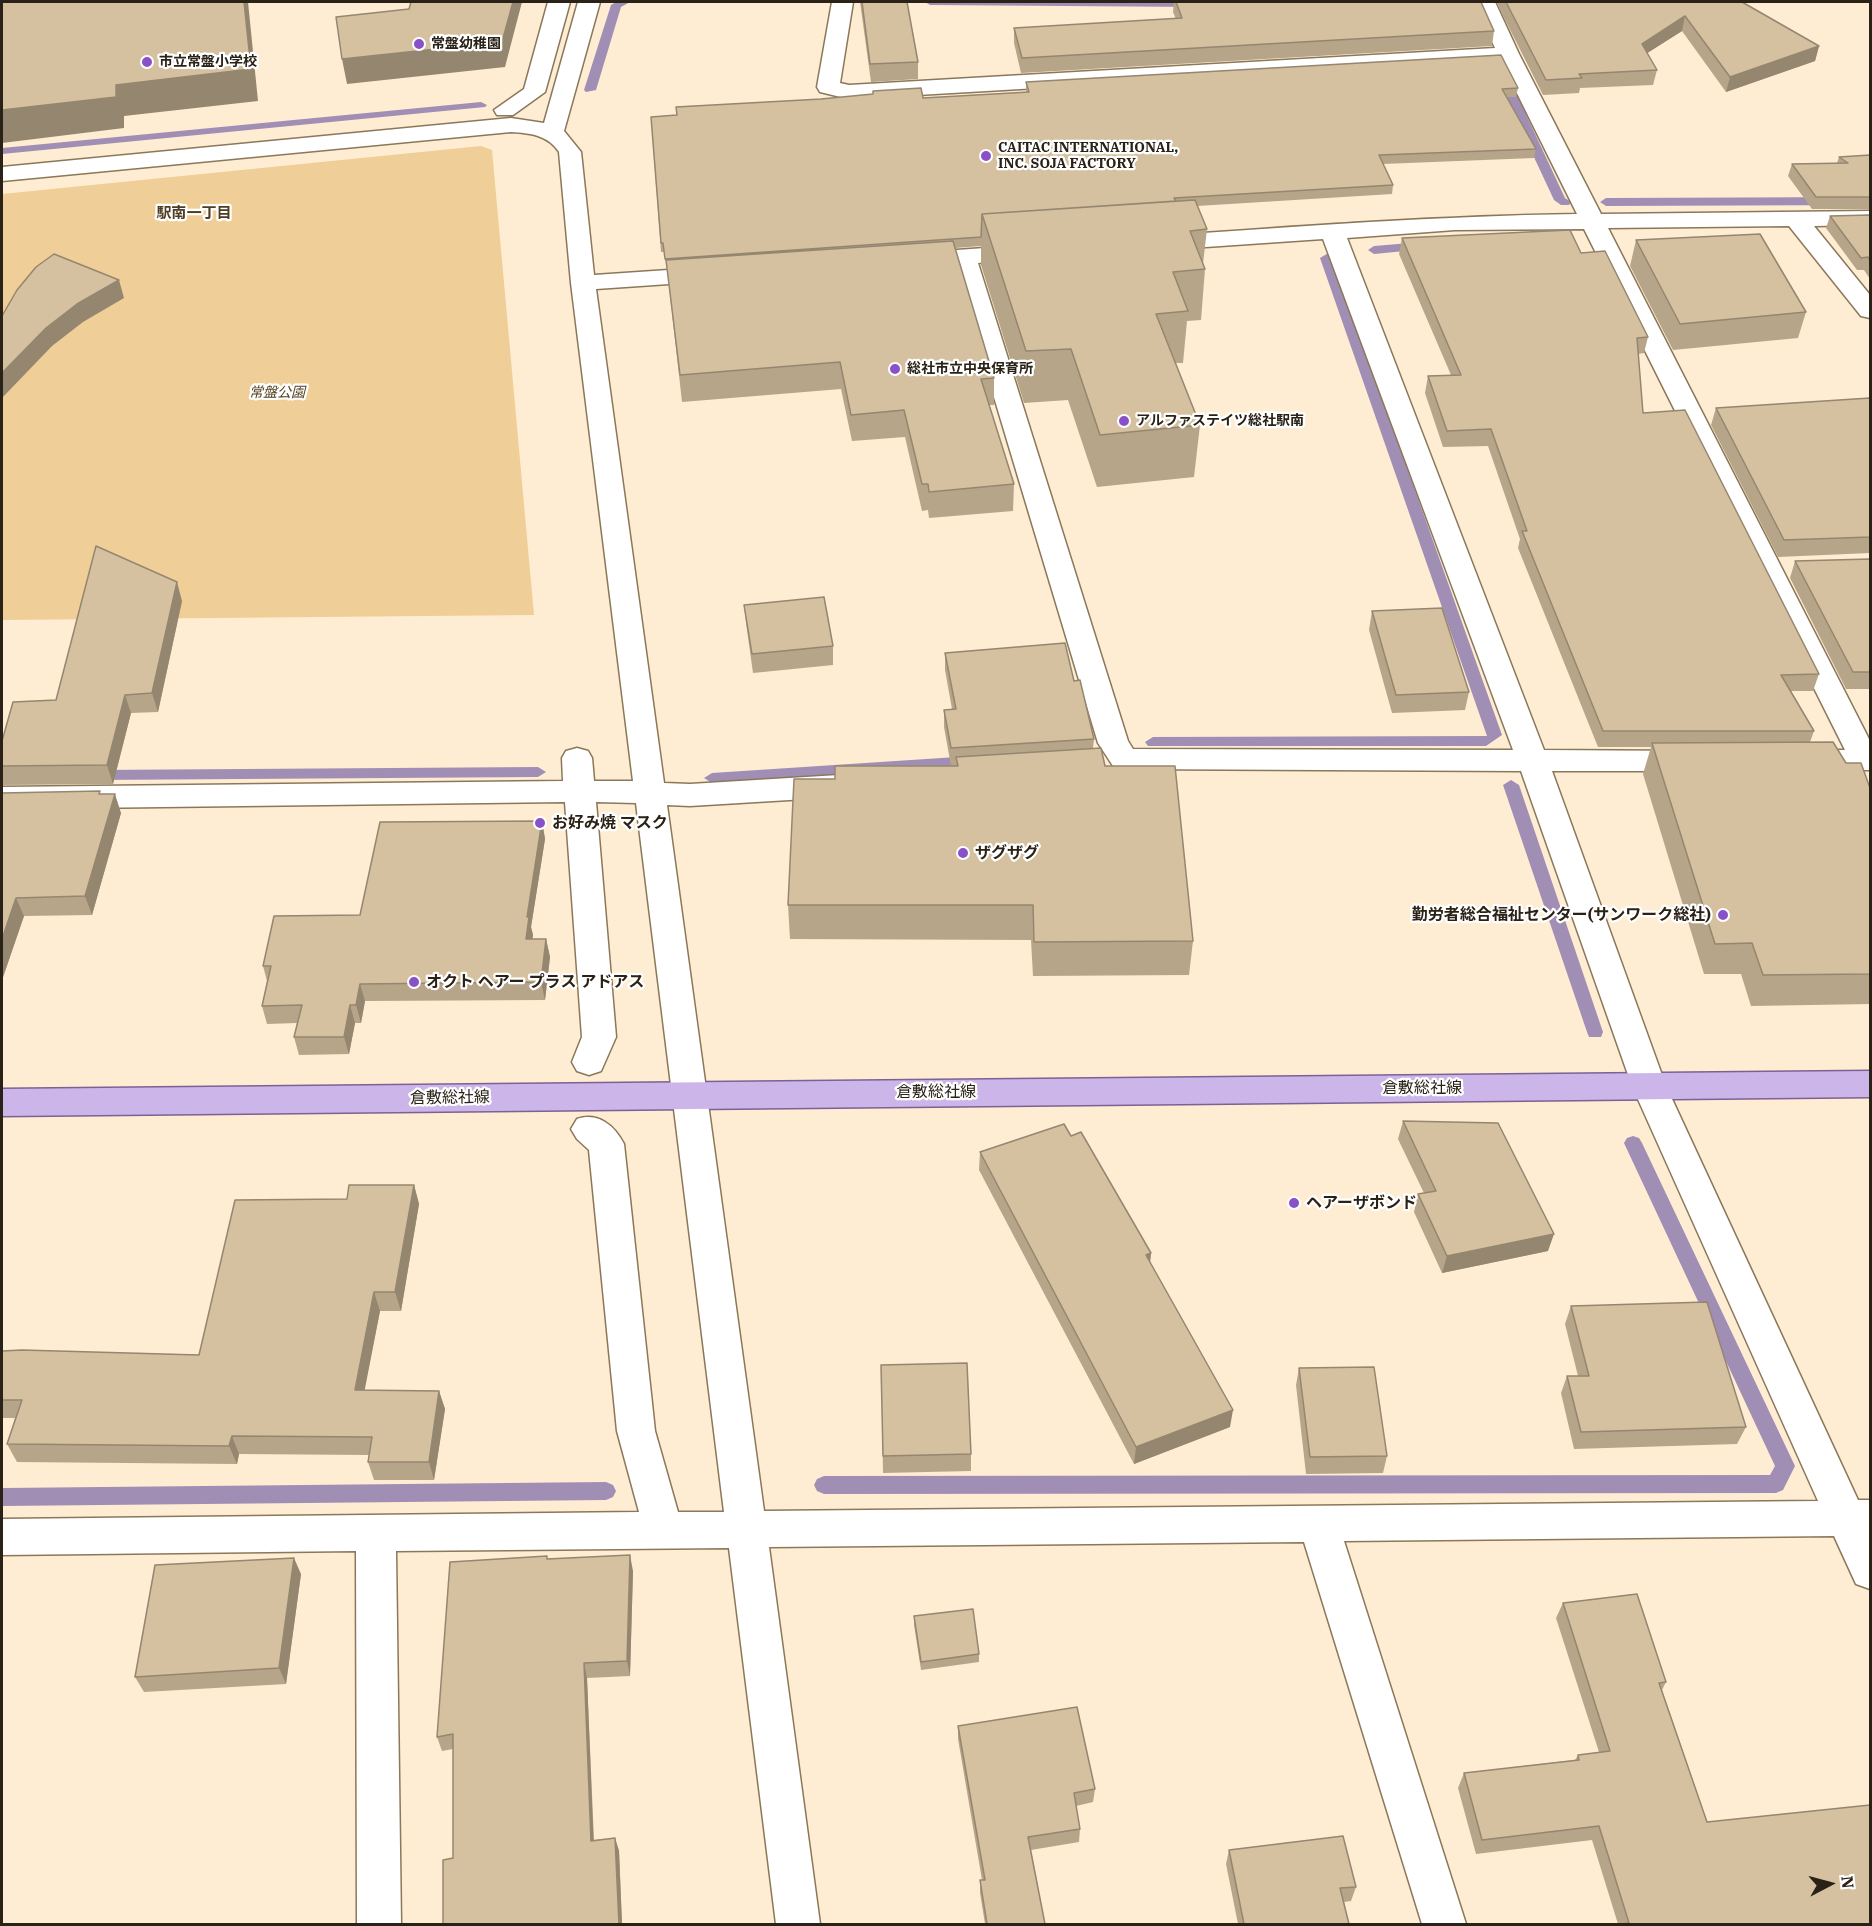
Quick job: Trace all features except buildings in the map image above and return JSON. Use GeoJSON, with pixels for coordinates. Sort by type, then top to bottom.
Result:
{"type":"FeatureCollection","features":[{"type":"Feature","properties":{"kind":"main road","name":"倉敷総社線"},"geometry":{"type":"LineString","coordinates":[[2,1103],[1870,1084]]}},
{"type":"Feature","properties":{"kind":"street"},"geometry":{"type":"LineString","coordinates":[[505,110],[534,92],[559,2]]}},
{"type":"Feature","properties":{"kind":"street"},"geometry":{"type":"LineString","coordinates":[[552,133],[589,2]]}},
{"type":"Feature","properties":{"kind":"street"},"geometry":{"type":"LineString","coordinates":[[842,2],[828,87],[849,92],[1508,54]]}},
{"type":"Feature","properties":{"kind":"street"},"geometry":{"type":"LineString","coordinates":[[1485,2],[1508,54],[1593,220],[1780,567],[1868,760],[1770,760]]}},
{"type":"Feature","properties":{"kind":"street"},"geometry":{"type":"LineString","coordinates":[[2,174],[511,125],[531,126],[552,133],[566,144],[570,152],[583,283],[798,1924]]}},
{"type":"Feature","properties":{"kind":"street"},"geometry":{"type":"LineString","coordinates":[[1795,218],[1870,311]]}},
{"type":"Feature","properties":{"kind":"street"},"geometry":{"type":"LineString","coordinates":[[1143,244],[1455,223],[1870,218]]}},
{"type":"Feature","properties":{"kind":"street"},"geometry":{"type":"LineString","coordinates":[[1332,231],[1533,762],[1649,1086],[1858,1518],[1870,1571]]}},
{"type":"Feature","properties":{"kind":"street"},"geometry":{"type":"LineString","coordinates":[[895,261],[1047,251]]}},
{"type":"Feature","properties":{"kind":"street"},"geometry":{"type":"LineString","coordinates":[[964,257],[1113,743],[1113,764],[1723,761]]}},
{"type":"Feature","properties":{"kind":"street"},"geometry":{"type":"LineString","coordinates":[[583,283],[732,273]]}},
{"type":"Feature","properties":{"kind":"street"},"geometry":{"type":"LineString","coordinates":[[578,758],[599,1037],[589,1062]]}},
{"type":"Feature","properties":{"kind":"street"},"geometry":{"type":"LineString","coordinates":[[2,798],[579,792],[690,795],[866,784]]}},
{"type":"Feature","properties":{"kind":"street"},"geometry":{"type":"LineString","coordinates":[[589,1129],[606,1144],[636,1431],[663,1529]]}},
{"type":"Feature","properties":{"kind":"street"},"geometry":{"type":"LineString","coordinates":[[2,1537],[1858,1518]]}},
{"type":"Feature","properties":{"kind":"street"},"geometry":{"type":"LineString","coordinates":[[1319,1525],[1444,1924]]}},
{"type":"Feature","properties":{"kind":"street"},"geometry":{"type":"LineString","coordinates":[[376,1532],[379,1924]]}},
{"type":"Feature","properties":{"kind":"green space","name":"常盤公園"},"geometry":{"type":"Polygon","coordinates":[[[481,146],[492,150],[534,615],[2,620],[2,194],[481,146]]]}},
{"type":"Feature","properties":{"kind":"waterway"},"geometry":{"type":"LineString","coordinates":[[590,90],[616,5],[625,2]]}},
{"type":"Feature","properties":{"kind":"waterway"},"geometry":{"type":"LineString","coordinates":[[930,2],[1196,4]]}},
{"type":"Feature","properties":{"kind":"waterway"},"geometry":{"type":"LineString","coordinates":[[1503,78],[1560,200],[1565,202]]}},
{"type":"Feature","properties":{"kind":"waterway"},"geometry":{"type":"LineString","coordinates":[[2,151],[481,105]]}},
{"type":"Feature","properties":{"kind":"waterway"},"geometry":{"type":"LineString","coordinates":[[1606,202],[1870,201]]}},
{"type":"Feature","properties":{"kind":"waterway"},"geometry":{"type":"LineString","coordinates":[[1374,250],[1422,246]]}},
{"type":"Feature","properties":{"kind":"waterway"},"geometry":{"type":"LineString","coordinates":[[1330,256],[1326,258],[1494,735]]}},
{"type":"Feature","properties":{"kind":"waterway"},"geometry":{"type":"LineString","coordinates":[[1153,742],[1486,741]]}},
{"type":"Feature","properties":{"kind":"waterway"},"geometry":{"type":"LineString","coordinates":[[712,778],[972,761]]}},
{"type":"Feature","properties":{"kind":"waterway"},"geometry":{"type":"LineString","coordinates":[[95,775],[538,772]]}},
{"type":"Feature","properties":{"kind":"waterway"},"geometry":{"type":"LineString","coordinates":[[1511,785],[1595,1032]]}},
{"type":"Feature","properties":{"kind":"waterway"},"geometry":{"type":"LineString","coordinates":[[824,1485],[1776,1484],[1785,1466],[1633,1143]]}},
{"type":"Feature","properties":{"kind":"waterway"},"geometry":{"type":"LineString","coordinates":[[2,1497],[606,1491]]}},
{"type":"Feature","properties":{"kind":"place","name":"常盤幼稚園"},"geometry":{"type":"Point","coordinates":[419,44]}},
{"type":"Feature","properties":{"kind":"place","name":"市立常盤小学校"},"geometry":{"type":"Point","coordinates":[147,62]}},
{"type":"Feature","properties":{"kind":"place","name":"CAITAC INTERNATIONAL, INC. SOJA FACTORY"},"geometry":{"type":"Point","coordinates":[986,156]}},
{"type":"Feature","properties":{"kind":"place","name":"総社市立中央保育所"},"geometry":{"type":"Point","coordinates":[895,369]}},
{"type":"Feature","properties":{"kind":"place","name":"アルファステイツ総社駅南"},"geometry":{"type":"Point","coordinates":[1124,421]}},
{"type":"Feature","properties":{"kind":"place","name":"お好み焼 マスク"},"geometry":{"type":"Point","coordinates":[540,823]}},
{"type":"Feature","properties":{"kind":"place","name":"ザグザグ"},"geometry":{"type":"Point","coordinates":[963,853]}},
{"type":"Feature","properties":{"kind":"place","name":"勤労者総合福祉センター(サンワーク総社)"},"geometry":{"type":"Point","coordinates":[1723,915]}},
{"type":"Feature","properties":{"kind":"place","name":"オクト ヘアー プラス アドアス"},"geometry":{"type":"Point","coordinates":[414,982]}},
{"type":"Feature","properties":{"kind":"place","name":"ヘアーザボンド"},"geometry":{"type":"Point","coordinates":[1294,1203]}},
{"type":"Feature","properties":{"kind":"district","name":"駅南一丁目"},"geometry":{"type":"Point","coordinates":[194,214]}}]}
